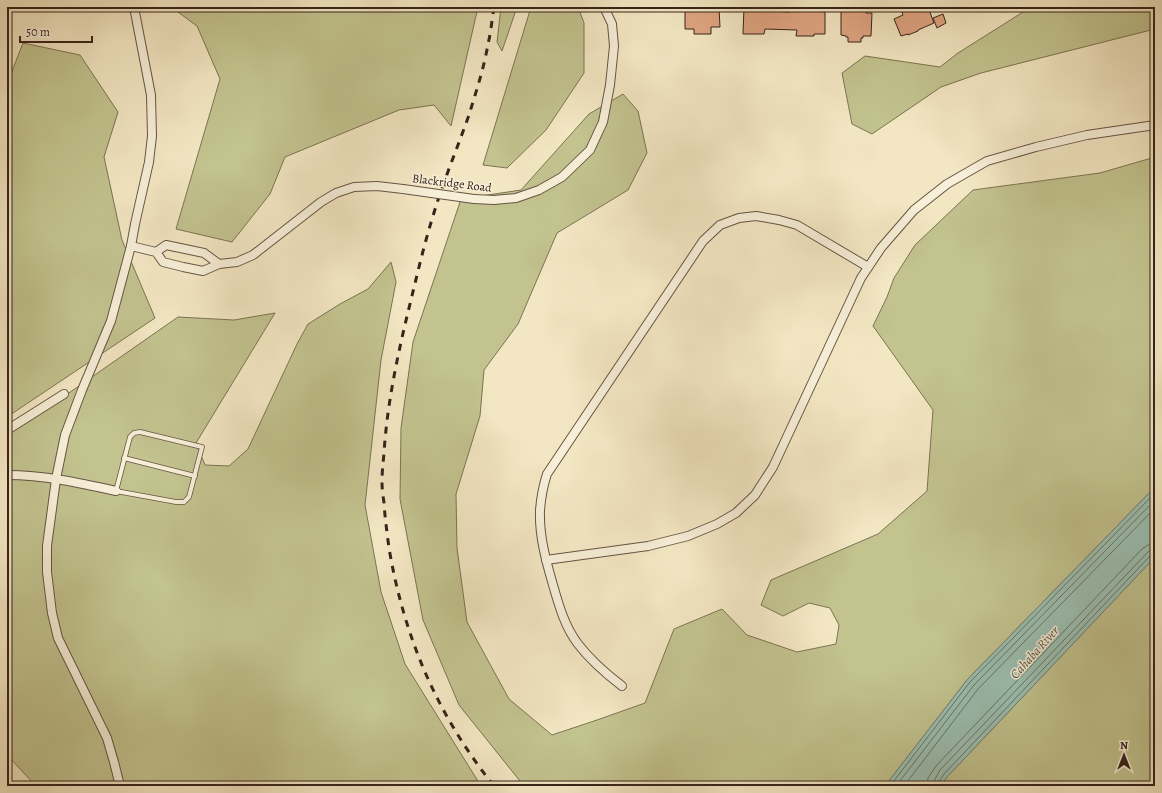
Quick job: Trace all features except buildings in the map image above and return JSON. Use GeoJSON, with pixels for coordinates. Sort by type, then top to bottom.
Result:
{"type":"FeatureCollection","features":[{"type":"Feature","properties":{"kind":"street"},"geometry":{"type":"LineString","coordinates":[[120,786],[107,738],[58,638],[52,613],[47,572],[47,546],[56,479],[65,435],[111,321],[131,246],[149,162],[152,136],[151,95],[134,7]]}},
{"type":"Feature","properties":{"kind":"street","name":"Blackridge Road"},"geometry":{"type":"LineString","coordinates":[[131,246],[156,252],[163,262],[203,271],[219,264],[237,262],[253,255],[321,202],[336,193],[354,188],[377,186],[474,199],[494,200],[516,198],[539,190],[562,177],[590,150],[603,122],[610,85],[614,46],[612,24],[604,7]]}},
{"type":"Feature","properties":{"kind":"street"},"geometry":{"type":"LineString","coordinates":[[546,560],[655,544],[688,536],[717,524],[736,513],[755,495],[773,467],[861,278],[868,267],[881,248],[914,210],[947,184],[988,161],[1036,147],[1087,135],[1155,125]]}},
{"type":"Feature","properties":{"kind":"street"},"geometry":{"type":"LineString","coordinates":[[622,686],[596,665],[577,643],[561,614],[546,560],[542,536],[540,511],[543,488],[547,474],[704,241],[720,225],[739,218],[756,216],[797,225],[868,267]]}},
{"type":"Feature","properties":{"kind":"street"},"geometry":{"type":"LineString","coordinates":[[156,252],[166,245],[187,249],[204,253],[219,264]]}},
{"type":"Feature","properties":{"kind":"street"},"geometry":{"type":"LineString","coordinates":[[7,430],[64,394]]}},
{"type":"Feature","properties":{"kind":"street"},"geometry":{"type":"LineString","coordinates":[[7,475],[27,475],[56,479],[116,491]]}},
{"type":"Feature","properties":{"kind":"lane"},"geometry":{"type":"LineString","coordinates":[[140,432],[202,447],[195,476],[189,497],[184,502],[176,502],[116,491],[130,437],[134,433],[140,432]]}},
{"type":"Feature","properties":{"kind":"lane"},"geometry":{"type":"LineString","coordinates":[[124,458],[195,476]]}},
{"type":"Feature","properties":{"kind":"green space"},"geometry":{"type":"Polygon","coordinates":[[[171,7],[478,7],[451,126],[434,105],[399,110],[285,157],[270,194],[232,242],[176,229],[220,79],[197,26],[171,7]]]}},
{"type":"Feature","properties":{"kind":"green space"},"geometry":{"type":"Polygon","coordinates":[[[501,7],[517,7],[502,51],[497,42],[501,7]]]}},
{"type":"Feature","properties":{"kind":"green space"},"geometry":{"type":"Polygon","coordinates":[[[531,7],[578,7],[584,23],[584,73],[546,130],[507,168],[483,165],[531,7]]]}},
{"type":"Feature","properties":{"kind":"green space"},"geometry":{"type":"Polygon","coordinates":[[[1031,7],[1155,7],[1155,29],[981,73],[941,87],[872,134],[852,124],[842,73],[865,56],[940,67],[958,53],[1031,7]]]}},
{"type":"Feature","properties":{"kind":"green space"},"geometry":{"type":"Polygon","coordinates":[[[23,43],[80,55],[118,112],[104,157],[122,240],[155,318],[7,417],[7,84],[23,43]]]}},
{"type":"Feature","properties":{"kind":"green space"},"geometry":{"type":"Polygon","coordinates":[[[623,94],[638,111],[647,153],[628,190],[557,233],[518,324],[484,370],[480,416],[456,494],[457,548],[467,622],[509,699],[552,735],[645,703],[674,629],[722,609],[747,635],[797,652],[836,644],[839,625],[830,608],[809,603],[783,616],[761,605],[771,580],[878,534],[927,491],[933,410],[873,326],[887,297],[894,278],[915,245],[973,190],[1100,173],[1155,157],[1155,487],[967,680],[885,786],[524,786],[459,705],[423,620],[400,499],[401,428],[413,342],[461,199],[521,190],[589,114],[623,94]]]}},
{"type":"Feature","properties":{"kind":"green space"},"geometry":{"type":"Polygon","coordinates":[[[391,262],[396,282],[381,360],[365,505],[381,592],[405,664],[481,786],[36,786],[7,755],[7,434],[20,427],[178,317],[234,320],[275,313],[196,443],[205,465],[229,466],[248,449],[297,344],[308,324],[368,289],[391,262]]]}},
{"type":"Feature","properties":{"kind":"green space"},"geometry":{"type":"Polygon","coordinates":[[[1155,557],[1155,786],[941,786],[947,777],[1155,557]]]}},
{"type":"Feature","properties":{"kind":"water","name":"Cahaba River"},"geometry":{"type":"Polygon","coordinates":[[[1155,487],[1155,557],[947,777],[941,786],[885,786],[967,680],[1155,487]]]}},
{"type":"Feature","properties":{"kind":"railway"},"geometry":{"type":"LineString","coordinates":[[494,7],[480,80],[433,216],[408,312],[396,364],[390,399],[385,435],[382,490],[389,548],[395,581],[414,644],[440,703],[474,759],[494,786]]}}]}
